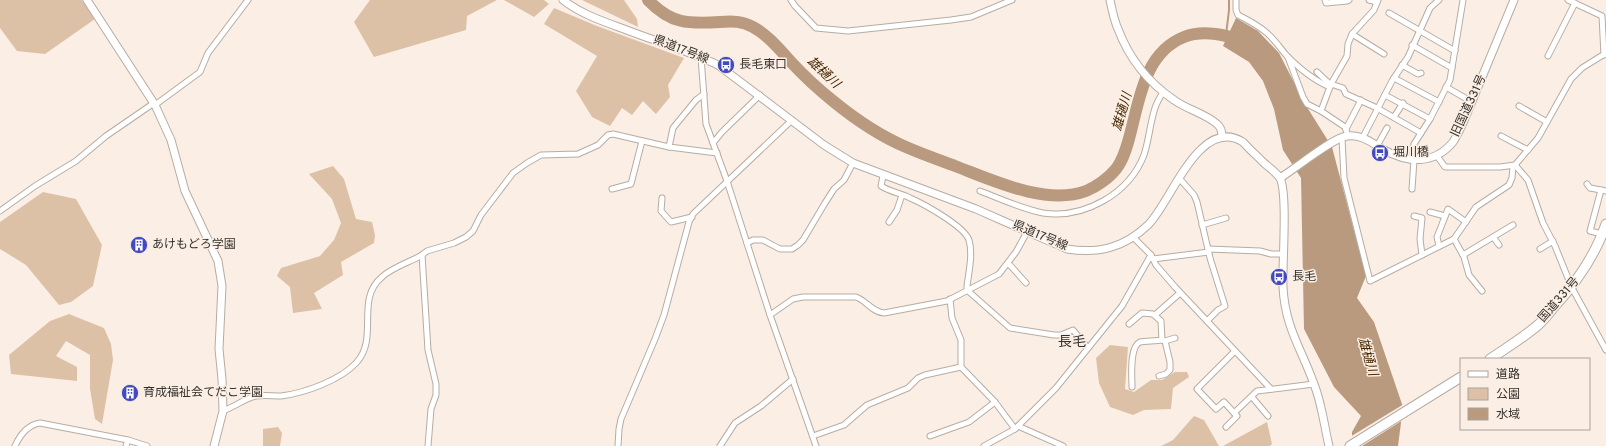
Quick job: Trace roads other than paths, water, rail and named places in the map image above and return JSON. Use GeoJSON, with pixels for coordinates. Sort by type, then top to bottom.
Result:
{"type":"FeatureCollection","features":[{"type":"Feature","properties":{"kind":"highway","name":"国道331号"},"geometry":{"type":"LineString","coordinates":[[1492,358],[1515,343],[1539,324],[1572,288],[1586,267],[1606,224]]}},
{"type":"Feature","properties":{"kind":"highway"},"geometry":{"type":"LineString","coordinates":[[1350,446],[1460,378]]}},
{"type":"Feature","properties":{"kind":"main road"},"geometry":{"type":"LineString","coordinates":[[87,0],[154,104],[171,140],[185,191],[214,252],[221,272],[222,286],[219,349],[223,411],[214,446]]}},
{"type":"Feature","properties":{"kind":"main road","name":"県道17号線"},"geometry":{"type":"LineString","coordinates":[[563,0],[575,9],[701,57],[729,72],[824,145],[853,164],[976,209],[1067,249],[1098,251],[1114,246],[1133,237],[1150,224],[1188,165],[1209,142],[1222,137]]}},
{"type":"Feature","properties":{"kind":"main road"},"geometry":{"type":"LineString","coordinates":[[1110,0],[1118,29],[1130,55],[1143,73],[1175,101],[1217,124],[1222,132],[1222,137],[1232,137],[1243,142],[1280,178],[1283,198],[1283,287],[1286,316],[1314,384],[1320,403],[1329,446]]}},
{"type":"Feature","properties":{"kind":"main road","name":"旧国道331号"},"geometry":{"type":"LineString","coordinates":[[1437,156],[1454,141],[1472,102],[1514,0]]}},
{"type":"Feature","properties":{"kind":"main road"},"geometry":{"type":"LineString","coordinates":[[1280,178],[1345,134],[1362,137],[1394,155],[1412,160],[1437,156]]}},
{"type":"Feature","properties":{"kind":"street"},"geometry":{"type":"LineString","coordinates":[[0,211],[35,186],[76,161],[106,136],[200,72],[208,53],[248,0]]}},
{"type":"Feature","properties":{"kind":"street"},"geometry":{"type":"LineString","coordinates":[[791,0],[816,28],[848,31],[971,17],[1012,0]]}},
{"type":"Feature","properties":{"kind":"street"},"geometry":{"type":"LineString","coordinates":[[1325,0],[1326,3],[1347,2],[1349,0]]}},
{"type":"Feature","properties":{"kind":"street"},"geometry":{"type":"LineString","coordinates":[[1321,111],[1330,86],[1347,56],[1348,44],[1352,34],[1374,10],[1378,1],[1369,0]]}},
{"type":"Feature","properties":{"kind":"street"},"geometry":{"type":"LineString","coordinates":[[1362,137],[1402,65],[1430,8],[1439,0]]}},
{"type":"Feature","properties":{"kind":"street"},"geometry":{"type":"LineString","coordinates":[[1412,189],[1412,160],[1414,144],[1430,119],[1450,80],[1463,0]]}},
{"type":"Feature","properties":{"kind":"street"},"geometry":{"type":"LineString","coordinates":[[1236,1],[1236,10],[1238,14],[1268,33],[1279,44],[1287,56],[1307,104],[1321,111],[1345,127],[1344,178],[1370,281],[1454,239],[1476,207],[1509,185],[1514,166],[1538,138],[1571,79],[1582,68],[1605,54],[1602,16],[1568,0]]}},
{"type":"Feature","properties":{"kind":"street"},"geometry":{"type":"LineString","coordinates":[[1548,56],[1575,3]]}},
{"type":"Feature","properties":{"kind":"street"},"geometry":{"type":"LineString","coordinates":[[1389,13],[1455,51]]}},
{"type":"Feature","properties":{"kind":"street"},"geometry":{"type":"LineString","coordinates":[[1352,34],[1384,54]]}},
{"type":"Feature","properties":{"kind":"street"},"geometry":{"type":"LineString","coordinates":[[1412,45],[1452,68]]}},
{"type":"Feature","properties":{"kind":"street"},"geometry":{"type":"LineString","coordinates":[[1287,56],[1320,83],[1344,88],[1346,94],[1377,108],[1421,133]]}},
{"type":"Feature","properties":{"kind":"street"},"geometry":{"type":"LineString","coordinates":[[701,57],[706,124],[727,181],[770,315],[816,446]]}},
{"type":"Feature","properties":{"kind":"street"},"geometry":{"type":"LineString","coordinates":[[1402,65],[1418,74],[1421,73]]}},
{"type":"Feature","properties":{"kind":"street"},"geometry":{"type":"LineString","coordinates":[[1317,72],[1330,86]]}},
{"type":"Feature","properties":{"kind":"street"},"geometry":{"type":"LineString","coordinates":[[1394,78],[1439,102]]}},
{"type":"Feature","properties":{"kind":"street"},"geometry":{"type":"LineString","coordinates":[[1446,87],[1472,102]]}},
{"type":"Feature","properties":{"kind":"street"},"geometry":{"type":"LineString","coordinates":[[980,191],[1045,213],[1061,214],[1089,209],[1115,193],[1124,185],[1137,168],[1144,155],[1155,106],[1163,92]]}},
{"type":"Feature","properties":{"kind":"street"},"geometry":{"type":"LineString","coordinates":[[669,147],[673,128],[696,100],[704,94]]}},
{"type":"Feature","properties":{"kind":"street"},"geometry":{"type":"LineString","coordinates":[[713,143],[726,128],[760,95]]}},
{"type":"Feature","properties":{"kind":"street"},"geometry":{"type":"LineString","coordinates":[[1385,95],[1403,103],[1430,119]]}},
{"type":"Feature","properties":{"kind":"street"},"geometry":{"type":"LineString","coordinates":[[1345,134],[1361,100]]}},
{"type":"Feature","properties":{"kind":"street"},"geometry":{"type":"LineString","coordinates":[[1394,117],[1403,103]]}},
{"type":"Feature","properties":{"kind":"street"},"geometry":{"type":"LineString","coordinates":[[1519,106],[1547,122]]}},
{"type":"Feature","properties":{"kind":"street"},"geometry":{"type":"LineString","coordinates":[[618,446],[621,419],[664,315],[688,222],[727,181],[792,120]]}},
{"type":"Feature","properties":{"kind":"street"},"geometry":{"type":"LineString","coordinates":[[1377,146],[1387,128]]}},
{"type":"Feature","properties":{"kind":"street"},"geometry":{"type":"LineString","coordinates":[[223,411],[255,396],[281,396],[305,391],[321,385],[348,370],[358,361],[365,349],[368,300],[372,288],[382,276],[427,251],[454,243],[466,237],[473,231],[482,215],[513,173],[541,155],[578,154],[598,145],[608,135],[613,134],[669,147],[717,153]]}},
{"type":"Feature","properties":{"kind":"street"},"geometry":{"type":"LineString","coordinates":[[1502,136],[1528,150]]}},
{"type":"Feature","properties":{"kind":"street"},"geometry":{"type":"LineString","coordinates":[[612,189],[631,184],[642,141]]}},
{"type":"Feature","properties":{"kind":"street"},"geometry":{"type":"LineString","coordinates":[[1437,156],[1445,167],[1514,166],[1528,180],[1543,223],[1553,241],[1572,288],[1606,350]]}},
{"type":"Feature","properties":{"kind":"street"},"geometry":{"type":"LineString","coordinates":[[747,243],[753,240],[763,240],[780,249],[792,249],[798,246],[834,189],[844,180],[853,164]]}},
{"type":"Feature","properties":{"kind":"street"},"geometry":{"type":"LineString","coordinates":[[883,176],[881,186],[915,200],[956,225],[966,235],[969,240],[970,258],[966,286],[967,290],[1010,328],[1054,336],[1061,336],[1073,330],[1088,348]]}},
{"type":"Feature","properties":{"kind":"street"},"geometry":{"type":"LineString","coordinates":[[1179,178],[1194,195],[1208,250],[1225,306],[1218,310],[1207,322]]}},
{"type":"Feature","properties":{"kind":"street"},"geometry":{"type":"LineString","coordinates":[[1587,184],[1590,188],[1604,190],[1590,231],[1602,234]]}},
{"type":"Feature","properties":{"kind":"street"},"geometry":{"type":"LineString","coordinates":[[889,222],[897,210],[902,195]]}},
{"type":"Feature","properties":{"kind":"street"},"geometry":{"type":"LineString","coordinates":[[662,198],[661,211],[672,222],[692,217]]}},
{"type":"Feature","properties":{"kind":"street"},"geometry":{"type":"LineString","coordinates":[[1439,246],[1437,236],[1448,209],[1466,222]]}},
{"type":"Feature","properties":{"kind":"street"},"geometry":{"type":"LineString","coordinates":[[1430,212],[1445,216]]}},
{"type":"Feature","properties":{"kind":"street"},"geometry":{"type":"LineString","coordinates":[[1414,216],[1422,218],[1420,239],[1422,254]]}},
{"type":"Feature","properties":{"kind":"street"},"geometry":{"type":"LineString","coordinates":[[1202,226],[1226,218]]}},
{"type":"Feature","properties":{"kind":"street"},"geometry":{"type":"LineString","coordinates":[[1463,255],[1513,225]]}},
{"type":"Feature","properties":{"kind":"street"},"geometry":{"type":"LineString","coordinates":[[770,315],[793,299],[812,296],[856,297],[876,311],[884,313],[931,305],[950,299],[999,274],[1008,263],[1027,232]]}},
{"type":"Feature","properties":{"kind":"street"},"geometry":{"type":"LineString","coordinates":[[1133,237],[1152,257],[1156,265],[1180,293],[1271,389]]}},
{"type":"Feature","properties":{"kind":"street"},"geometry":{"type":"LineString","coordinates":[[1493,237],[1499,245]]}},
{"type":"Feature","properties":{"kind":"street"},"geometry":{"type":"LineString","coordinates":[[1454,239],[1463,255],[1469,275],[1482,291]]}},
{"type":"Feature","properties":{"kind":"street"},"geometry":{"type":"LineString","coordinates":[[1540,248],[1553,241]]}},
{"type":"Feature","properties":{"kind":"street"},"geometry":{"type":"LineString","coordinates":[[1152,257],[1208,250],[1260,251],[1271,254],[1283,254]]}},
{"type":"Feature","properties":{"kind":"street"},"geometry":{"type":"LineString","coordinates":[[422,255],[428,350],[436,384],[436,395],[431,409],[428,446]]}},
{"type":"Feature","properties":{"kind":"street"},"geometry":{"type":"LineString","coordinates":[[984,446],[1016,428],[1056,388],[1122,306],[1152,257]]}},
{"type":"Feature","properties":{"kind":"street"},"geometry":{"type":"LineString","coordinates":[[1008,263],[1026,283]]}},
{"type":"Feature","properties":{"kind":"street"},"geometry":{"type":"LineString","coordinates":[[1155,315],[1180,293]]}},
{"type":"Feature","properties":{"kind":"street"},"geometry":{"type":"LineString","coordinates":[[950,299],[952,318],[960,340],[961,367],[995,402],[1016,428],[1063,446]]}},
{"type":"Feature","properties":{"kind":"street"},"geometry":{"type":"LineString","coordinates":[[1129,324],[1142,313],[1155,315],[1161,321],[1163,341],[1170,362],[1170,370],[1166,374],[1159,376]]}},
{"type":"Feature","properties":{"kind":"street"},"geometry":{"type":"LineString","coordinates":[[1132,387],[1132,355],[1136,346],[1140,342],[1163,341],[1175,338]]}},
{"type":"Feature","properties":{"kind":"street"},"geometry":{"type":"LineString","coordinates":[[1226,427],[1237,416],[1224,402],[1216,409],[1197,389],[1235,351]]}},
{"type":"Feature","properties":{"kind":"street"},"geometry":{"type":"LineString","coordinates":[[813,436],[844,425],[866,405],[908,388],[918,378],[961,367]]}},
{"type":"Feature","properties":{"kind":"street"},"geometry":{"type":"LineString","coordinates":[[720,446],[735,423],[760,406],[793,379]]}},
{"type":"Feature","properties":{"kind":"street"},"geometry":{"type":"LineString","coordinates":[[1234,413],[1257,391],[1314,384]]}},
{"type":"Feature","properties":{"kind":"street"},"geometry":{"type":"LineString","coordinates":[[1252,397],[1268,416]]}},
{"type":"Feature","properties":{"kind":"street"},"geometry":{"type":"LineString","coordinates":[[930,436],[969,422],[995,402]]}},
{"type":"Feature","properties":{"kind":"street"},"geometry":{"type":"LineString","coordinates":[[15,446],[25,430],[33,424],[40,423],[128,440],[147,446]]}},
{"type":"Feature","properties":{"kind":"street"},"geometry":{"type":"LineString","coordinates":[[126,446],[128,440]]}},
{"type":"Feature","properties":{"kind":"water"},"geometry":{"type":"Polygon","coordinates":[[[1236,18],[1258,31],[1279,53],[1305,104],[1332,147],[1366,276],[1357,298],[1374,322],[1403,407],[1398,446],[1352,446],[1352,432],[1361,416],[1334,387],[1304,329],[1301,178],[1283,150],[1274,109],[1263,81],[1249,62],[1223,46],[1236,18]]]}},
{"type":"Feature","properties":{"kind":"waterway","name":"雄樋川"},"geometry":{"type":"LineString","coordinates":[[648,0],[664,14],[681,21],[698,23],[733,22],[749,25],[758,30],[769,38],[811,82],[841,108],[859,121],[896,143],[1002,184],[1037,193],[1054,195],[1070,195],[1086,191],[1102,182],[1116,169],[1125,151],[1147,76],[1161,53],[1171,44],[1184,37],[1206,33],[1228,36],[1242,41]]}},
{"type":"Feature","properties":{"kind":"waterway"},"geometry":{"type":"LineString","coordinates":[[1226,35],[1229,0]]}},
{"type":"Feature","properties":{"kind":"place","name":"長毛東口"},"geometry":{"type":"Point","coordinates":[726,65]}},
{"type":"Feature","properties":{"kind":"place","name":"堀川橋"},"geometry":{"type":"Point","coordinates":[1380,153]}},
{"type":"Feature","properties":{"kind":"place","name":"あけもどろ学園"},"geometry":{"type":"Point","coordinates":[139,245]}},
{"type":"Feature","properties":{"kind":"place","name":"長毛"},"geometry":{"type":"Point","coordinates":[1279,277]}},
{"type":"Feature","properties":{"kind":"place","name":"育成福祉会てだこ学園"},"geometry":{"type":"Point","coordinates":[130,393]}},
{"type":"Feature","properties":{"kind":"district","name":"長毛"},"geometry":{"type":"Point","coordinates":[1072,342]}}]}
